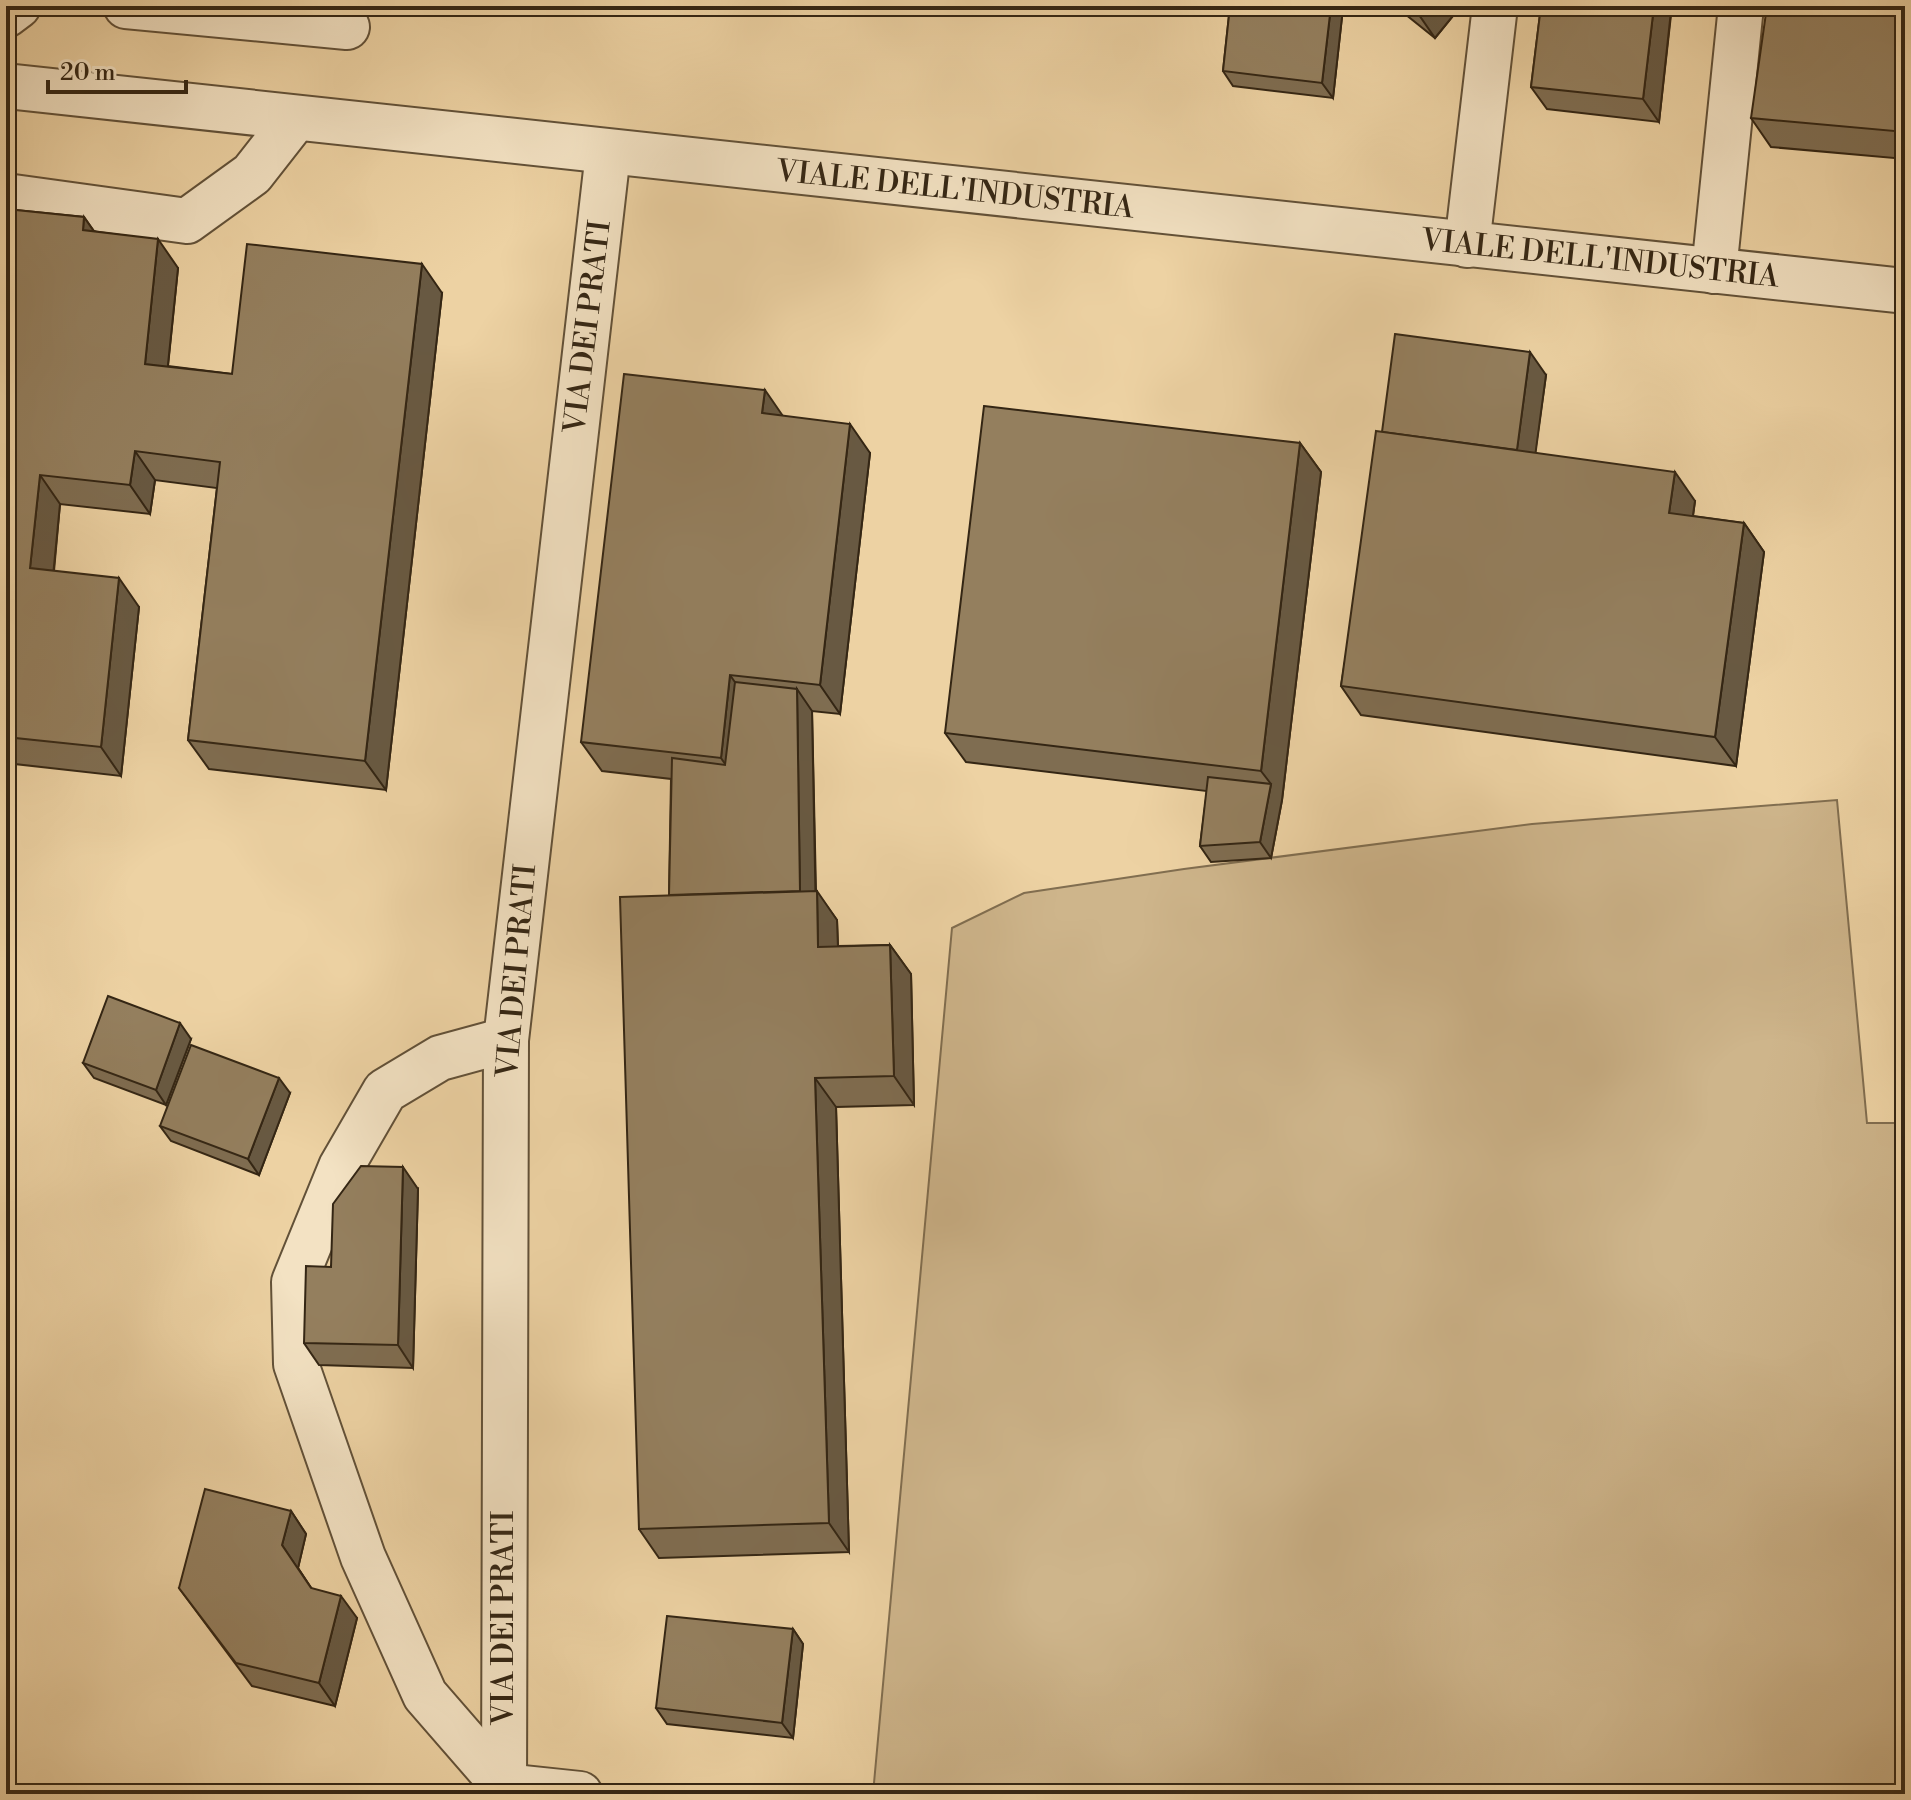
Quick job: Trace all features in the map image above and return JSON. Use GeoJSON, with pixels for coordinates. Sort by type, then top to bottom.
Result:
{"type":"FeatureCollection","features":[{"type":"Feature","properties":{"kind":"street"},"geometry":{"type":"LineString","coordinates":[[6,15],[18,6]]}},
{"type":"Feature","properties":{"kind":"street"},"geometry":{"type":"LineString","coordinates":[[126,6],[347,27]]}},
{"type":"Feature","properties":{"kind":"street"},"geometry":{"type":"LineString","coordinates":[[1467,245],[1495,6]]}},
{"type":"Feature","properties":{"kind":"street"},"geometry":{"type":"LineString","coordinates":[[1714,271],[1741,6]]}},
{"type":"Feature","properties":{"kind":"street","name":"VIALE DELL'INDUSTRIA"},"geometry":{"type":"LineString","coordinates":[[6,86],[1905,291]]}},
{"type":"Feature","properties":{"kind":"street"},"geometry":{"type":"LineString","coordinates":[[6,196],[187,221],[252,174],[295,119]]}},
{"type":"Feature","properties":{"kind":"street","name":"VIA DEI PRATI"},"geometry":{"type":"LineString","coordinates":[[504,1790],[506,1040],[608,153]]}},
{"type":"Feature","properties":{"kind":"street"},"geometry":{"type":"LineString","coordinates":[[506,1040],[440,1058],[385,1091],[341,1167],[294,1282],[296,1364],[363,1557],[425,1695],[504,1790],[580,1794]]}},
{"type":"Feature","properties":{"kind":"shaded area"},"geometry":{"type":"Polygon","coordinates":[[[1837,800],[1867,1123],[1905,1123],[1905,1794],[873,1794],[952,928],[1024,893],[1184,869],[1532,824],[1837,800]]]}},
{"type":"Feature","properties":{"kind":"building"},"geometry":{"type":"Polygon","coordinates":[[[1230,6],[1331,6],[1322,83],[1223,71],[1230,6]]]}},
{"type":"Feature","properties":{"kind":"building"},"geometry":{"type":"Polygon","coordinates":[[[1541,6],[1654,6],[1643,99],[1531,87],[1541,6]]]}},
{"type":"Feature","properties":{"kind":"building"},"geometry":{"type":"Polygon","coordinates":[[[1767,6],[1905,6],[1905,132],[1751,118],[1767,6]]]}},
{"type":"Feature","properties":{"kind":"building"},"geometry":{"type":"Polygon","coordinates":[[[6,209],[84,217],[83,230],[158,239],[145,364],[232,374],[247,244],[422,264],[365,761],[188,740],[220,462],[135,451],[130,485],[40,475],[30,568],[119,578],[101,747],[6,737],[6,209]]]}},
{"type":"Feature","properties":{"kind":"building"},"geometry":{"type":"Polygon","coordinates":[[[1395,334],[1530,352],[1517,450],[1382,432],[1395,334]]]}},
{"type":"Feature","properties":{"kind":"building"},"geometry":{"type":"Polygon","coordinates":[[[624,374],[765,390],[762,413],[850,424],[820,685],[730,675],[721,758],[581,742],[624,374]]]}},
{"type":"Feature","properties":{"kind":"building"},"geometry":{"type":"Polygon","coordinates":[[[984,406],[1300,443],[1261,771],[945,733],[984,406]]]}},
{"type":"Feature","properties":{"kind":"building"},"geometry":{"type":"Polygon","coordinates":[[[1376,431],[1675,472],[1669,513],[1744,523],[1715,737],[1341,686],[1376,431]]]}},
{"type":"Feature","properties":{"kind":"building"},"geometry":{"type":"Polygon","coordinates":[[[735,682],[797,689],[800,891],[669,895],[672,758],[725,765],[735,682]]]}},
{"type":"Feature","properties":{"kind":"building"},"geometry":{"type":"Polygon","coordinates":[[[1208,777],[1271,784],[1260,842],[1200,846],[1208,777]]]}},
{"type":"Feature","properties":{"kind":"building"},"geometry":{"type":"Polygon","coordinates":[[[817,891],[818,947],[890,945],[894,1076],[815,1078],[829,1523],[639,1529],[620,897],[817,891]]]}},
{"type":"Feature","properties":{"kind":"building"},"geometry":{"type":"Polygon","coordinates":[[[108,996],[180,1023],[156,1090],[83,1063],[108,996]]]}},
{"type":"Feature","properties":{"kind":"building"},"geometry":{"type":"Polygon","coordinates":[[[191,1045],[279,1078],[248,1159],[160,1126],[191,1045]]]}},
{"type":"Feature","properties":{"kind":"building"},"geometry":{"type":"Polygon","coordinates":[[[361,1166],[403,1167],[398,1345],[304,1343],[306,1266],[331,1267],[333,1204],[361,1166]]]}},
{"type":"Feature","properties":{"kind":"building"},"geometry":{"type":"Polygon","coordinates":[[[205,1489],[291,1511],[282,1545],[311,1588],[341,1596],[319,1683],[236,1663],[179,1588],[205,1489]]]}},
{"type":"Feature","properties":{"kind":"building"},"geometry":{"type":"Polygon","coordinates":[[[667,1616],[793,1629],[782,1723],[656,1708],[667,1616]]]}}]}
